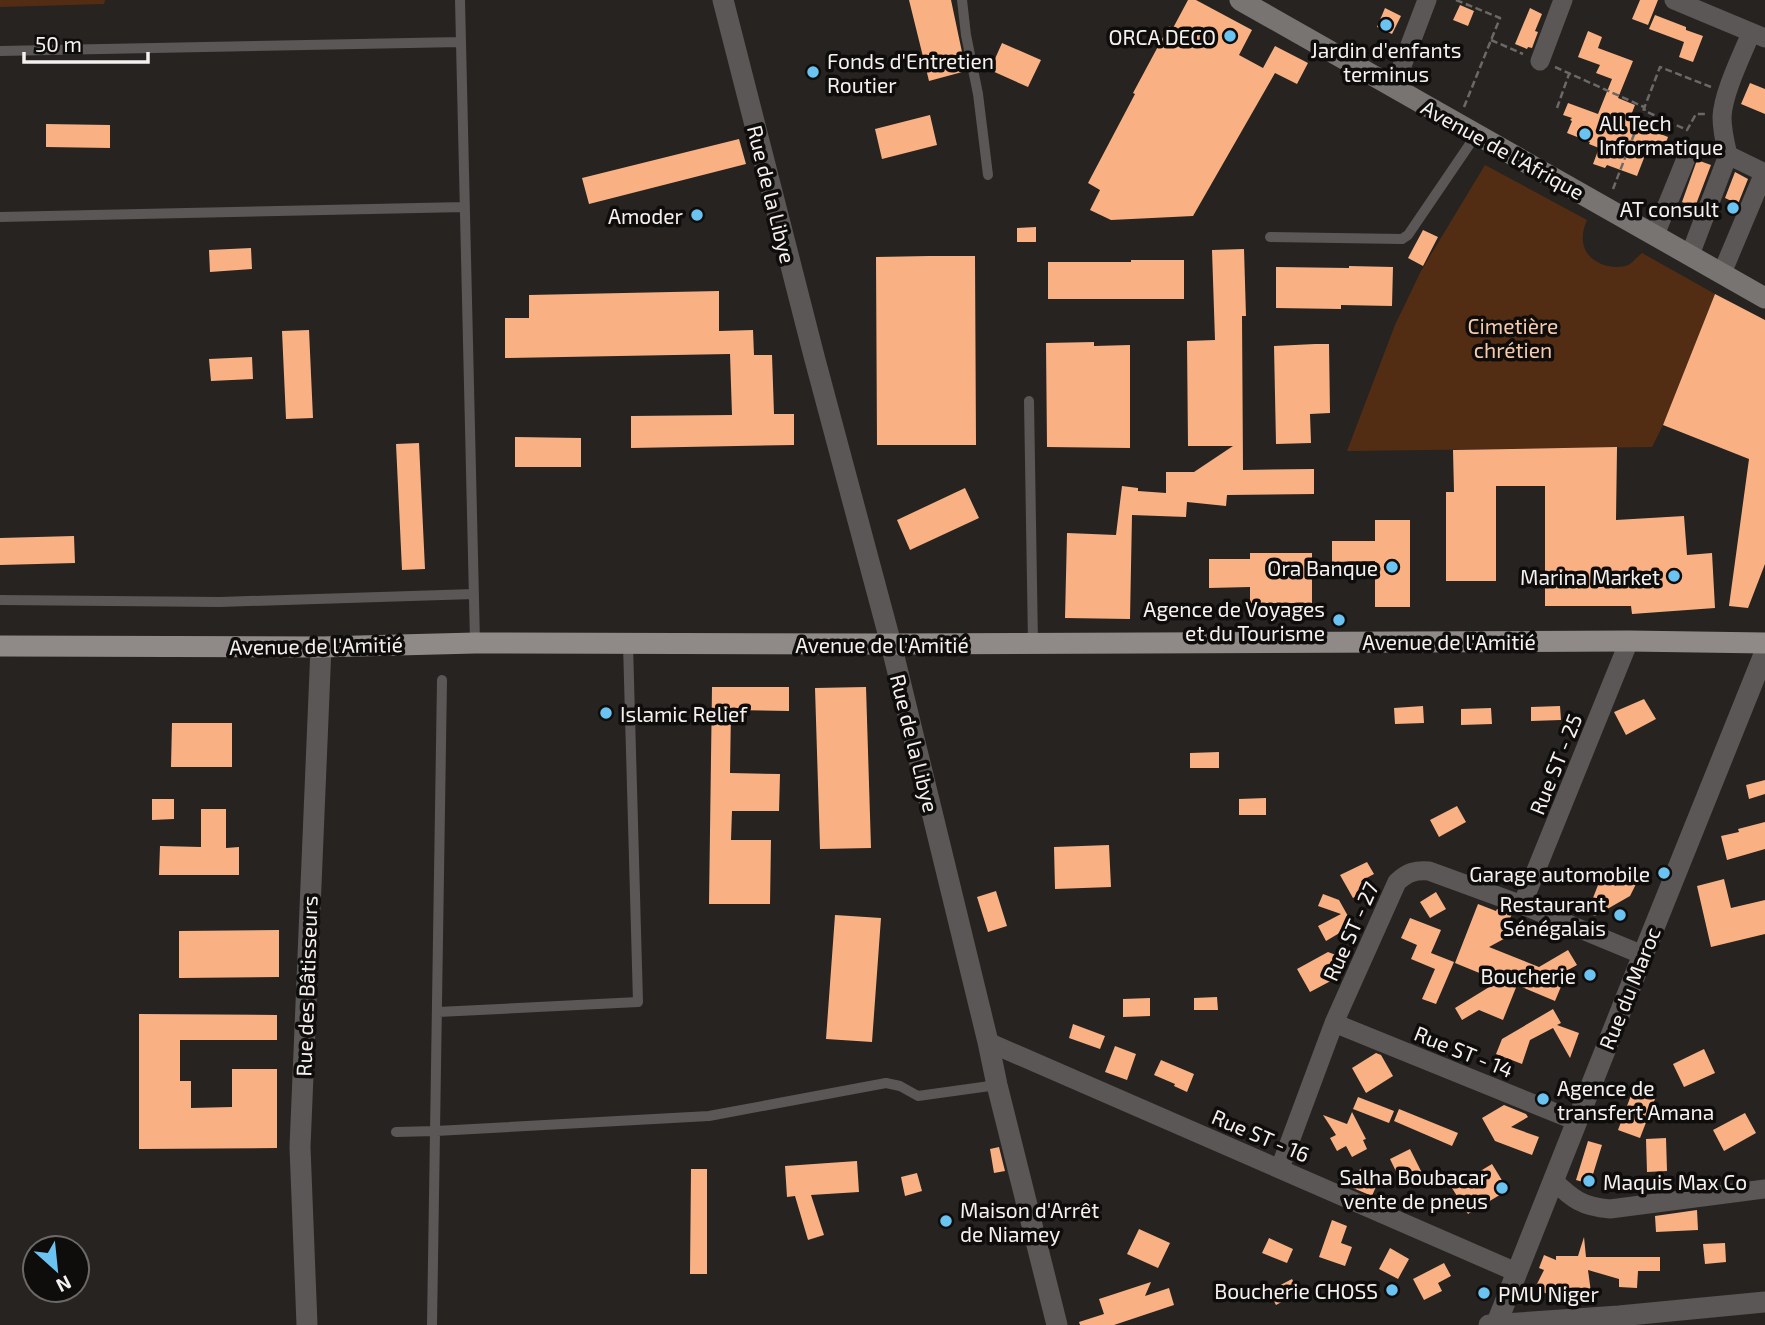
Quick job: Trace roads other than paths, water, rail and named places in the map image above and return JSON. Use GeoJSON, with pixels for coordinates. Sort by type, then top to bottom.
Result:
{"type":"FeatureCollection","features":[{"type":"Feature","properties":{"kind":"main road","name":"Avenue de l'Afrique"},"geometry":{"type":"LineString","coordinates":[[1240,0],[1765,298]]}},
{"type":"Feature","properties":{"kind":"main road","name":"Avenue de l'Amitié"},"geometry":{"type":"LineString","coordinates":[[0,646],[321,647],[475,643],[891,645],[1629,640],[1765,643]]}},
{"type":"Feature","properties":{"kind":"street","name":"Rue de la Libye"},"geometry":{"type":"LineString","coordinates":[[723,0],[891,645],[1057,1325]]}},
{"type":"Feature","properties":{"kind":"street"},"geometry":{"type":"LineString","coordinates":[[1394,87],[1427,0]]}},
{"type":"Feature","properties":{"kind":"street"},"geometry":{"type":"LineString","coordinates":[[1539,61],[1563,0]]}},
{"type":"Feature","properties":{"kind":"street"},"geometry":{"type":"LineString","coordinates":[[1674,0],[1703,5],[1758,35],[1727,93],[1722,115],[1728,155],[1690,255]]}},
{"type":"Feature","properties":{"kind":"street"},"geometry":{"type":"LineString","coordinates":[[1722,273],[1765,173],[1728,155]]}},
{"type":"Feature","properties":{"kind":"street"},"geometry":{"type":"LineString","coordinates":[[1655,235],[1685,161]]}},
{"type":"Feature","properties":{"kind":"street","name":"Rue ST - 25"},"geometry":{"type":"LineString","coordinates":[[1522,905],[1629,640]]}},
{"type":"Feature","properties":{"kind":"street","name":"Rue des Bâtisseurs"},"geometry":{"type":"LineString","coordinates":[[307,1325],[300,1147],[321,647]]}},
{"type":"Feature","properties":{"kind":"street","name":"Rue du Maroc"},"geometry":{"type":"LineString","coordinates":[[1496,1325],[1765,652]]}},
{"type":"Feature","properties":{"kind":"street","name":"Rue ST - 27"},"geometry":{"type":"LineString","coordinates":[[1280,1168],[1335,1023],[1397,882],[1405,874],[1415,870],[1429,871],[1522,905],[1643,955]]}},
{"type":"Feature","properties":{"kind":"street","name":"Rue ST - 14"},"geometry":{"type":"LineString","coordinates":[[1335,1023],[1576,1121]]}},
{"type":"Feature","properties":{"kind":"street","name":"Rue ST - 16"},"geometry":{"type":"LineString","coordinates":[[988,1042],[1516,1272]]}},
{"type":"Feature","properties":{"kind":"street"},"geometry":{"type":"LineString","coordinates":[[1553,1180],[1580,1203],[1610,1209],[1765,1189]]}},
{"type":"Feature","properties":{"kind":"street"},"geometry":{"type":"LineString","coordinates":[[1489,1325],[1765,1302]]}},
{"type":"Feature","properties":{"kind":"street"},"geometry":{"type":"LineString","coordinates":[[1619,1316],[1643,1325]]}},
{"type":"Feature","properties":{"kind":"lane"},"geometry":{"type":"LineString","coordinates":[[460,0],[475,643]]}},
{"type":"Feature","properties":{"kind":"lane"},"geometry":{"type":"LineString","coordinates":[[962,0],[988,175]]}},
{"type":"Feature","properties":{"kind":"lane"},"geometry":{"type":"LineString","coordinates":[[0,51],[461,43]]}},
{"type":"Feature","properties":{"kind":"lane"},"geometry":{"type":"LineString","coordinates":[[1270,237],[1402,239],[1408,235],[1476,135]]}},
{"type":"Feature","properties":{"kind":"lane"},"geometry":{"type":"LineString","coordinates":[[0,218],[465,207]]}},
{"type":"Feature","properties":{"kind":"lane"},"geometry":{"type":"LineString","coordinates":[[1029,401],[1033,643]]}},
{"type":"Feature","properties":{"kind":"lane"},"geometry":{"type":"LineString","coordinates":[[0,600],[220,602],[474,594]]}},
{"type":"Feature","properties":{"kind":"lane"},"geometry":{"type":"LineString","coordinates":[[438,1012],[638,1002],[628,643]]}},
{"type":"Feature","properties":{"kind":"lane"},"geometry":{"type":"LineString","coordinates":[[432,1325],[442,680]]}},
{"type":"Feature","properties":{"kind":"lane"},"geometry":{"type":"LineString","coordinates":[[396,1132],[709,1116],[886,1083],[900,1086],[918,1096],[997,1085]]}},
{"type":"Feature","properties":{"kind":"place","name":"Jardin d'enfants terminus"},"geometry":{"type":"Point","coordinates":[1386,25]}},
{"type":"Feature","properties":{"kind":"place","name":"ORCA DECO"},"geometry":{"type":"Point","coordinates":[1230,36]}},
{"type":"Feature","properties":{"kind":"place","name":"Fonds d'Entretien Routier"},"geometry":{"type":"Point","coordinates":[813,72]}},
{"type":"Feature","properties":{"kind":"place","name":"All Tech Informatique"},"geometry":{"type":"Point","coordinates":[1585,134]}},
{"type":"Feature","properties":{"kind":"place","name":"AT consult"},"geometry":{"type":"Point","coordinates":[1733,208]}},
{"type":"Feature","properties":{"kind":"place","name":"Amoder"},"geometry":{"type":"Point","coordinates":[697,215]}},
{"type":"Feature","properties":{"kind":"place","name":"Ora Banque"},"geometry":{"type":"Point","coordinates":[1392,567]}},
{"type":"Feature","properties":{"kind":"place","name":"Marina Market"},"geometry":{"type":"Point","coordinates":[1674,576]}},
{"type":"Feature","properties":{"kind":"place","name":"Agence de Voyages et du Tourisme"},"geometry":{"type":"Point","coordinates":[1339,620]}},
{"type":"Feature","properties":{"kind":"place","name":"Islamic Relief"},"geometry":{"type":"Point","coordinates":[606,713]}},
{"type":"Feature","properties":{"kind":"place","name":"Garage automobile"},"geometry":{"type":"Point","coordinates":[1664,873]}},
{"type":"Feature","properties":{"kind":"place","name":"Restaurant Sénégalais"},"geometry":{"type":"Point","coordinates":[1620,915]}},
{"type":"Feature","properties":{"kind":"place","name":"Boucherie"},"geometry":{"type":"Point","coordinates":[1590,975]}},
{"type":"Feature","properties":{"kind":"place","name":"Agence de transfert Amana"},"geometry":{"type":"Point","coordinates":[1543,1099]}},
{"type":"Feature","properties":{"kind":"place","name":"Maquis Max Co"},"geometry":{"type":"Point","coordinates":[1589,1181]}},
{"type":"Feature","properties":{"kind":"place","name":"Salha Boubacar vente de pneus"},"geometry":{"type":"Point","coordinates":[1502,1188]}},
{"type":"Feature","properties":{"kind":"place","name":"Maison d'Arrêt de Niamey"},"geometry":{"type":"Point","coordinates":[946,1221]}},
{"type":"Feature","properties":{"kind":"place","name":"Boucherie CHOSS"},"geometry":{"type":"Point","coordinates":[1392,1290]}},
{"type":"Feature","properties":{"kind":"place","name":"PMU Niger"},"geometry":{"type":"Point","coordinates":[1484,1293]}},
{"type":"Feature","properties":{"kind":"park label","name":"Cimetière chrétien"},"geometry":{"type":"Point","coordinates":[1513,337]}}]}
